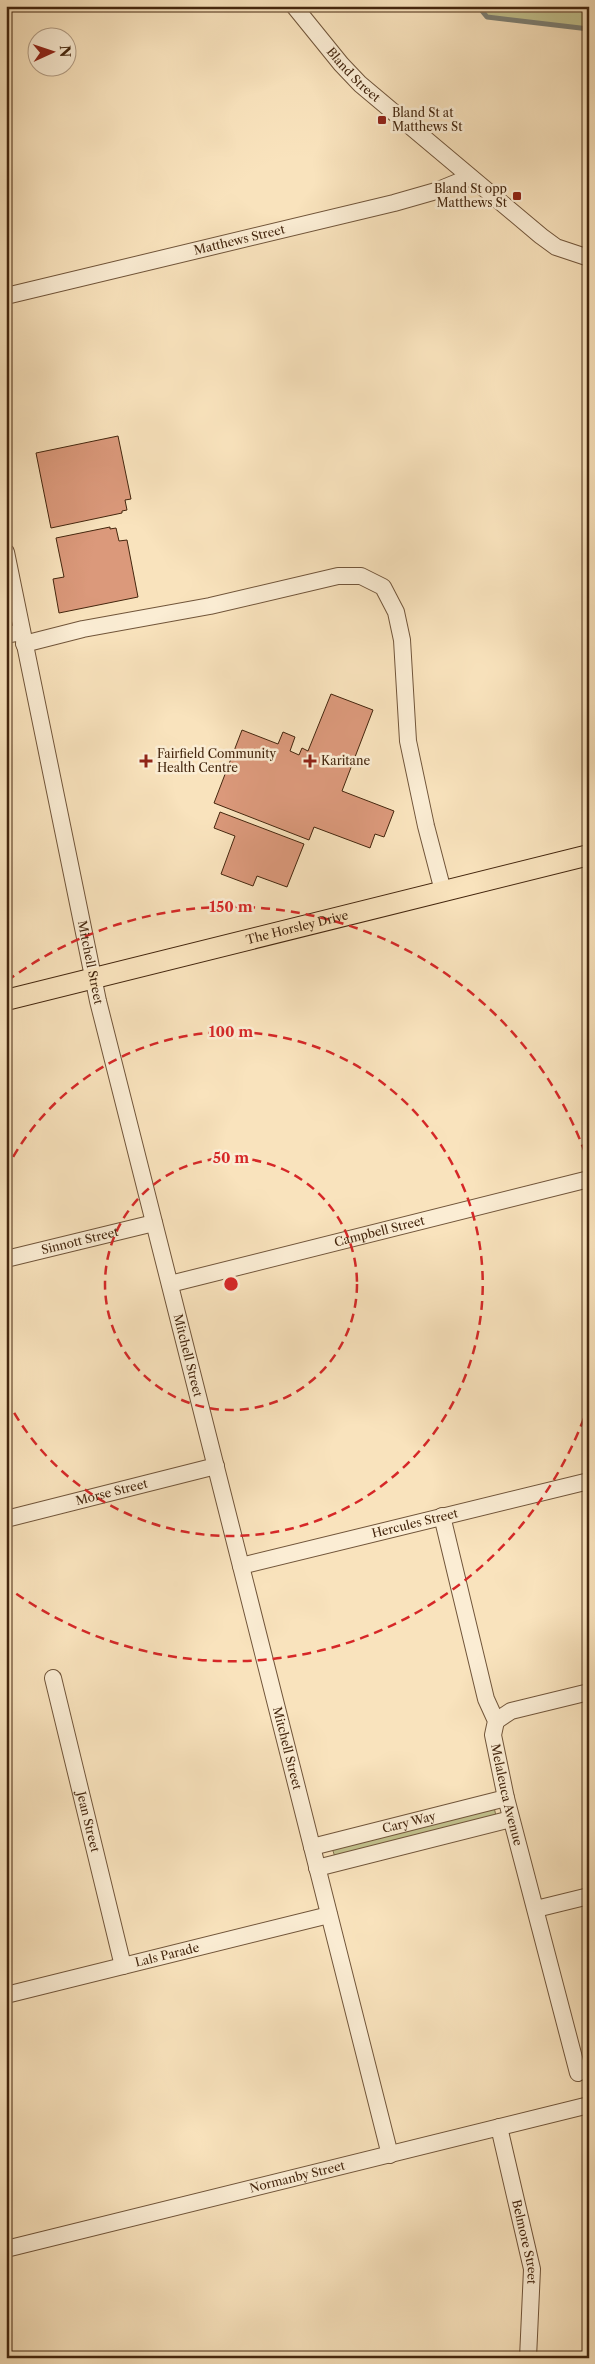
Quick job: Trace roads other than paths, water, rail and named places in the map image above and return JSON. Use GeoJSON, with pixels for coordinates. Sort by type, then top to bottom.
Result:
{"type":"FeatureCollection","features":[{"type":"Feature","properties":{"kind":"main road","name":"The Horsley Drive"},"geometry":{"type":"LineString","coordinates":[[6,1000],[589,855]]}},
{"type":"Feature","properties":{"kind":"street","name":"Bland Street"},"geometry":{"type":"LineString","coordinates":[[294,6],[341,64],[360,84],[470,177],[556,246],[589,258]]}},
{"type":"Feature","properties":{"kind":"street","name":"Matthews Street"},"geometry":{"type":"LineString","coordinates":[[6,296],[182,252],[394,203],[436,191],[470,177]]}},
{"type":"Feature","properties":{"kind":"street","name":"Mitchell Street"},"geometry":{"type":"LineString","coordinates":[[6,552],[94,978],[154,1223],[390,2155]]}},
{"type":"Feature","properties":{"kind":"street"},"geometry":{"type":"LineString","coordinates":[[6,635],[24,638],[210,606],[338,576],[361,576],[382,587],[396,612],[402,640],[408,741],[426,826],[443,892]]}},
{"type":"Feature","properties":{"kind":"street","name":"Campbell Street"},"geometry":{"type":"LineString","coordinates":[[170,1284],[589,1179]]}},
{"type":"Feature","properties":{"kind":"street","name":"Sinnott Street"},"geometry":{"type":"LineString","coordinates":[[6,1259],[154,1223]]}},
{"type":"Feature","properties":{"kind":"street","name":"Morse Street"},"geometry":{"type":"LineString","coordinates":[[6,1519],[216,1466]]}},
{"type":"Feature","properties":{"kind":"street","name":"Hercules Street"},"geometry":{"type":"LineString","coordinates":[[241,1566],[589,1481]]}},
{"type":"Feature","properties":{"kind":"street","name":"Melaleuca Avenue"},"geometry":{"type":"LineString","coordinates":[[442,1516],[486,1699],[496,1721],[493,1735],[511,1819],[578,2073]]}},
{"type":"Feature","properties":{"kind":"street","name":"Jean Street"},"geometry":{"type":"LineString","coordinates":[[53,1678],[123,1966]]}},
{"type":"Feature","properties":{"kind":"street"},"geometry":{"type":"LineString","coordinates":[[496,1721],[511,1711],[589,1692]]}},
{"type":"Feature","properties":{"kind":"street","name":"Cary Way"},"geometry":{"type":"LineString","coordinates":[[312,1847],[506,1798]]}},
{"type":"Feature","properties":{"kind":"street","name":"Cary Way"},"geometry":{"type":"LineString","coordinates":[[317,1868],[511,1819]]}},
{"type":"Feature","properties":{"kind":"street"},"geometry":{"type":"LineString","coordinates":[[536,1909],[589,1896]]}},
{"type":"Feature","properties":{"kind":"street","name":"Lals Parade"},"geometry":{"type":"LineString","coordinates":[[6,1996],[329,1915]]}},
{"type":"Feature","properties":{"kind":"street","name":"Normanby Street"},"geometry":{"type":"LineString","coordinates":[[6,2249],[589,2105]]}},
{"type":"Feature","properties":{"kind":"street","name":"Belmore Street"},"geometry":{"type":"LineString","coordinates":[[499,2127],[532,2270],[528,2358]]}},
{"type":"Feature","properties":{"kind":"waterway"},"geometry":{"type":"LineString","coordinates":[[478,6],[487,17],[589,29]]}},
{"type":"Feature","properties":{"kind":"place","name":"Bland St at Matthews St"},"geometry":{"type":"Point","coordinates":[382,120]}},
{"type":"Feature","properties":{"kind":"place","name":"Bland St opp Matthews St"},"geometry":{"type":"Point","coordinates":[517,196]}},
{"type":"Feature","properties":{"kind":"place","name":"Fairfield Community Health Centre"},"geometry":{"type":"Point","coordinates":[146,761]}},
{"type":"Feature","properties":{"kind":"place","name":"Karitane"},"geometry":{"type":"Point","coordinates":[310,761]}}]}
